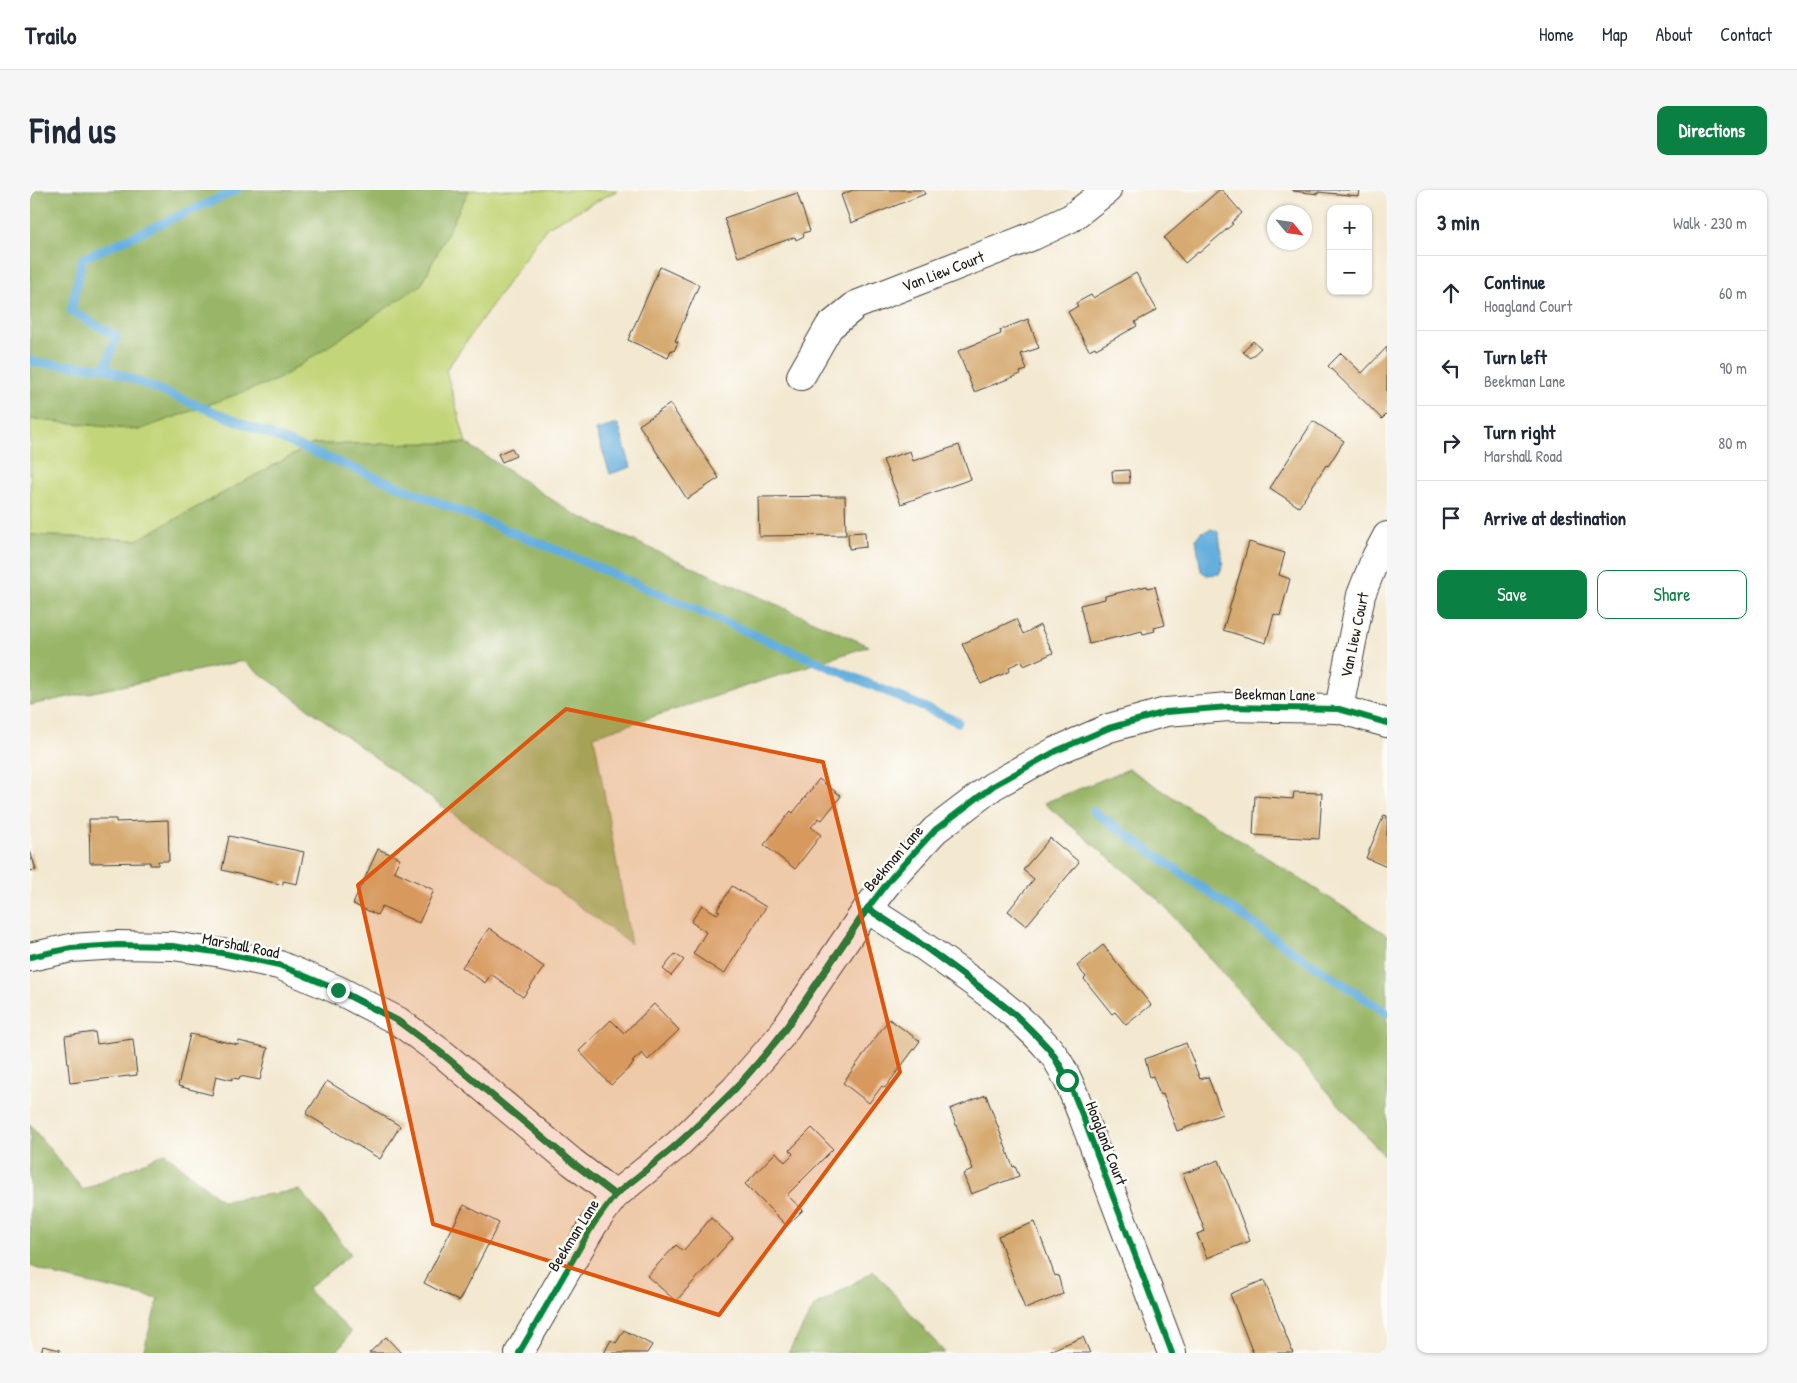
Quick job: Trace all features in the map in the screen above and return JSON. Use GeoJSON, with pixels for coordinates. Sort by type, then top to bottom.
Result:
{"type":"FeatureCollection","features":[{"type":"Feature","properties":{"kind":"street","name":"Van Liew Court"},"geometry":{"type":"LineString","coordinates":[[801,376],[829,327],[856,305],[1040,233],[1071,218],[1107,190]]}},
{"type":"Feature","properties":{"kind":"street","name":"Van Liew Court"},"geometry":{"type":"LineString","coordinates":[[1339,709],[1361,595],[1376,557],[1387,536]]}},
{"type":"Feature","properties":{"kind":"street","name":"Beekman Lane"},"geometry":{"type":"LineString","coordinates":[[519,1353],[592,1225],[615,1195],[677,1145],[735,1089],[780,1037],[890,878],[935,830],[993,786],[1056,751],[1109,728],[1166,712],[1228,706],[1339,709],[1387,723]]}},
{"type":"Feature","properties":{"kind":"street","name":"Hoagland Court"},"geometry":{"type":"LineString","coordinates":[[868,908],[913,938],[1016,1015],[1050,1050],[1067,1080],[1084,1117],[1172,1353]]}},
{"type":"Feature","properties":{"kind":"street","name":"Marshall Road"},"geometry":{"type":"LineString","coordinates":[[30,957],[71,948],[118,945],[172,946],[278,965],[338,990],[398,1021],[442,1054],[572,1162],[615,1195]]}},
{"type":"Feature","properties":{"kind":"highlighted area"},"geometry":{"type":"Polygon","coordinates":[[[566,709],[823,762],[900,1072],[719,1315],[433,1224],[358,885],[566,709]]]}},
{"type":"Feature","properties":{"kind":"green space"},"geometry":{"type":"Polygon","coordinates":[[[30,190],[469,190],[421,285],[279,379],[139,430],[30,419],[30,190]]]}},
{"type":"Feature","properties":{"kind":"green space"},"geometry":{"type":"Polygon","coordinates":[[[469,190],[618,190],[547,227],[446,370],[466,443],[313,444],[137,540],[30,535],[30,419],[139,430],[421,285],[469,190]]]}},
{"type":"Feature","properties":{"kind":"green space"},"geometry":{"type":"Polygon","coordinates":[[[466,443],[574,514],[869,646],[594,736],[631,944],[243,661],[30,705],[30,535],[137,540],[313,444],[466,443]]]}},
{"type":"Feature","properties":{"kind":"green space"},"geometry":{"type":"Polygon","coordinates":[[[1129,769],[1387,935],[1387,1159],[1158,899],[1044,803],[1129,769]]]}},
{"type":"Feature","properties":{"kind":"green space"},"geometry":{"type":"Polygon","coordinates":[[[30,1125],[83,1190],[165,1153],[222,1201],[300,1190],[351,1254],[307,1289],[351,1332],[336,1353],[143,1353],[158,1299],[58,1276],[30,1266],[30,1125]]]}},
{"type":"Feature","properties":{"kind":"green space"},"geometry":{"type":"Polygon","coordinates":[[[874,1271],[945,1353],[788,1353],[814,1307],[874,1271]]]}},
{"type":"Feature","properties":{"kind":"water"},"geometry":{"type":"Polygon","coordinates":[[[618,424],[631,467],[610,474],[596,430],[618,424]]]}},
{"type":"Feature","properties":{"kind":"water"},"geometry":{"type":"Polygon","coordinates":[[[1211,529],[1217,531],[1219,535],[1223,565],[1219,574],[1207,575],[1201,571],[1196,539],[1200,533],[1211,529]]]}},
{"type":"Feature","properties":{"kind":"building"},"geometry":{"type":"Polygon","coordinates":[[[853,190],[923,190],[925,194],[851,223],[841,195],[853,190]]]}},
{"type":"Feature","properties":{"kind":"building"},"geometry":{"type":"Polygon","coordinates":[[[1219,190],[1222,190],[1242,213],[1231,223],[1233,224],[1185,263],[1164,238],[1219,190]]]}},
{"type":"Feature","properties":{"kind":"building"},"geometry":{"type":"Polygon","coordinates":[[[1293,190],[1360,190],[1359,196],[1318,192],[1318,194],[1293,190]]]}},
{"type":"Feature","properties":{"kind":"building"},"geometry":{"type":"Polygon","coordinates":[[[797,193],[810,231],[803,233],[804,236],[796,240],[795,237],[738,257],[724,218],[797,193]]]}},
{"type":"Feature","properties":{"kind":"building"},"geometry":{"type":"Polygon","coordinates":[[[660,267],[699,285],[675,341],[678,342],[674,351],[671,350],[668,358],[628,340],[660,267]]]}},
{"type":"Feature","properties":{"kind":"building"},"geometry":{"type":"Polygon","coordinates":[[[1136,273],[1157,310],[1135,322],[1137,326],[1096,349],[1095,347],[1089,350],[1068,312],[1078,306],[1076,303],[1091,295],[1093,298],[1136,273]]]}},
{"type":"Feature","properties":{"kind":"building"},"geometry":{"type":"Polygon","coordinates":[[[1028,319],[1039,348],[1021,354],[1027,370],[974,392],[958,351],[1001,334],[1000,330],[1028,319]]]}},
{"type":"Feature","properties":{"kind":"building"},"geometry":{"type":"Polygon","coordinates":[[[1253,341],[1261,348],[1250,358],[1243,352],[1253,341]]]}},
{"type":"Feature","properties":{"kind":"building"},"geometry":{"type":"Polygon","coordinates":[[[1387,347],[1387,414],[1382,419],[1328,366],[1341,353],[1362,373],[1387,347]]]}},
{"type":"Feature","properties":{"kind":"building"},"geometry":{"type":"Polygon","coordinates":[[[670,404],[719,478],[687,499],[639,425],[670,404]]]}},
{"type":"Feature","properties":{"kind":"building"},"geometry":{"type":"Polygon","coordinates":[[[1313,421],[1344,441],[1299,507],[1270,488],[1313,421]]]}},
{"type":"Feature","properties":{"kind":"building"},"geometry":{"type":"Polygon","coordinates":[[[959,445],[971,479],[901,504],[883,460],[910,451],[913,461],[959,445]]]}},
{"type":"Feature","properties":{"kind":"building"},"geometry":{"type":"Polygon","coordinates":[[[512,448],[516,456],[502,462],[498,454],[512,448]]]}},
{"type":"Feature","properties":{"kind":"building"},"geometry":{"type":"Polygon","coordinates":[[[1129,470],[1130,483],[1113,483],[1112,471],[1129,470]]]}},
{"type":"Feature","properties":{"kind":"building"},"geometry":{"type":"Polygon","coordinates":[[[845,496],[846,535],[759,536],[758,497],[845,496]]]}},
{"type":"Feature","properties":{"kind":"building"},"geometry":{"type":"Polygon","coordinates":[[[865,532],[866,547],[849,549],[848,533],[865,532]]]}},
{"type":"Feature","properties":{"kind":"building"},"geometry":{"type":"Polygon","coordinates":[[[1249,542],[1285,553],[1279,575],[1290,579],[1280,616],[1274,614],[1266,643],[1223,630],[1249,542]]]}},
{"type":"Feature","properties":{"kind":"building"},"geometry":{"type":"Polygon","coordinates":[[[1147,586],[1148,588],[1155,586],[1165,625],[1154,628],[1155,631],[1143,634],[1142,631],[1089,644],[1080,605],[1105,599],[1105,596],[1147,586]]]}},
{"type":"Feature","properties":{"kind":"building"},"geometry":{"type":"Polygon","coordinates":[[[1016,619],[1023,634],[1040,625],[1053,653],[1024,666],[1022,661],[1009,667],[1010,671],[981,684],[962,644],[1016,619]]]}},
{"type":"Feature","properties":{"kind":"building"},"geometry":{"type":"Polygon","coordinates":[[[819,779],[841,796],[822,820],[819,818],[811,827],[821,835],[795,869],[764,845],[791,811],[793,813],[819,779]]]}},
{"type":"Feature","properties":{"kind":"building"},"geometry":{"type":"Polygon","coordinates":[[[1294,792],[1322,793],[1319,839],[1253,835],[1255,796],[1293,799],[1294,792]]]}},
{"type":"Feature","properties":{"kind":"building"},"geometry":{"type":"Polygon","coordinates":[[[1384,815],[1387,816],[1387,867],[1366,858],[1384,815]]]}},
{"type":"Feature","properties":{"kind":"building"},"geometry":{"type":"Polygon","coordinates":[[[89,819],[116,819],[116,822],[168,820],[169,861],[158,861],[158,865],[150,865],[150,862],[90,863],[89,819]]]}},
{"type":"Feature","properties":{"kind":"building"},"geometry":{"type":"Polygon","coordinates":[[[229,836],[304,852],[297,884],[283,881],[283,885],[222,870],[229,836]]]}},
{"type":"Feature","properties":{"kind":"building"},"geometry":{"type":"Polygon","coordinates":[[[1050,838],[1079,862],[1026,926],[1008,911],[1034,879],[1023,870],[1050,838]]]}},
{"type":"Feature","properties":{"kind":"building"},"geometry":{"type":"Polygon","coordinates":[[[378,849],[400,858],[394,871],[434,890],[419,923],[382,906],[377,915],[353,904],[378,849]]]}},
{"type":"Feature","properties":{"kind":"building"},"geometry":{"type":"Polygon","coordinates":[[[30,850],[36,870],[30,871],[30,850]]]}},
{"type":"Feature","properties":{"kind":"building"},"geometry":{"type":"Polygon","coordinates":[[[732,886],[766,907],[724,974],[693,954],[706,932],[691,922],[702,905],[717,914],[720,911],[717,910],[732,886]]]}},
{"type":"Feature","properties":{"kind":"building"},"geometry":{"type":"Polygon","coordinates":[[[489,928],[544,967],[523,997],[491,974],[485,983],[462,967],[489,928]]]}},
{"type":"Feature","properties":{"kind":"building"},"geometry":{"type":"Polygon","coordinates":[[[1103,945],[1151,1005],[1126,1025],[1115,1012],[1112,1014],[1084,979],[1086,977],[1077,966],[1103,945]]]}},
{"type":"Feature","properties":{"kind":"building"},"geometry":{"type":"Polygon","coordinates":[[[675,954],[684,960],[671,976],[663,969],[675,954]]]}},
{"type":"Feature","properties":{"kind":"building"},"geometry":{"type":"Polygon","coordinates":[[[654,1004],[679,1030],[648,1060],[642,1053],[611,1085],[579,1051],[611,1020],[624,1033],[654,1004]]]}},
{"type":"Feature","properties":{"kind":"building"},"geometry":{"type":"Polygon","coordinates":[[[889,1019],[920,1041],[885,1088],[882,1086],[869,1103],[843,1083],[889,1019]]]}},
{"type":"Feature","properties":{"kind":"building"},"geometry":{"type":"Polygon","coordinates":[[[95,1032],[97,1044],[133,1039],[137,1075],[70,1083],[65,1036],[95,1032]]]}},
{"type":"Feature","properties":{"kind":"building"},"geometry":{"type":"Polygon","coordinates":[[[190,1034],[238,1045],[239,1041],[268,1048],[260,1080],[240,1076],[239,1079],[232,1078],[232,1080],[216,1076],[212,1095],[178,1086],[190,1034]]]}},
{"type":"Feature","properties":{"kind":"building"},"geometry":{"type":"Polygon","coordinates":[[[1186,1043],[1200,1079],[1208,1077],[1222,1114],[1177,1131],[1163,1094],[1160,1095],[1153,1076],[1150,1077],[1145,1059],[1186,1043]]]}},
{"type":"Feature","properties":{"kind":"building"},"geometry":{"type":"Polygon","coordinates":[[[327,1081],[400,1126],[380,1159],[306,1114],[327,1081]]]}},
{"type":"Feature","properties":{"kind":"building"},"geometry":{"type":"Polygon","coordinates":[[[986,1095],[1013,1167],[1015,1166],[1019,1176],[971,1194],[963,1174],[973,1170],[950,1109],[986,1095]]]}},
{"type":"Feature","properties":{"kind":"building"},"geometry":{"type":"Polygon","coordinates":[[[812,1128],[833,1149],[787,1195],[803,1210],[787,1226],[745,1184],[776,1152],[785,1162],[793,1154],[790,1150],[812,1128]]]}},
{"type":"Feature","properties":{"kind":"building"},"geometry":{"type":"Polygon","coordinates":[[[1219,1160],[1250,1241],[1207,1258],[1197,1234],[1205,1231],[1183,1174],[1219,1160]]]}},
{"type":"Feature","properties":{"kind":"building"},"geometry":{"type":"Polygon","coordinates":[[[464,1205],[499,1223],[459,1301],[424,1283],[464,1205]]]}},
{"type":"Feature","properties":{"kind":"building"},"geometry":{"type":"Polygon","coordinates":[[[711,1218],[733,1238],[676,1301],[647,1276],[676,1245],[683,1251],[711,1218]]]}},
{"type":"Feature","properties":{"kind":"building"},"geometry":{"type":"Polygon","coordinates":[[[1035,1222],[1055,1276],[1058,1275],[1063,1294],[1025,1309],[998,1236],[1035,1222]]]}},
{"type":"Feature","properties":{"kind":"building"},"geometry":{"type":"Polygon","coordinates":[[[1264,1280],[1293,1353],[1253,1353],[1230,1294],[1264,1280]]]}},
{"type":"Feature","properties":{"kind":"building"},"geometry":{"type":"Polygon","coordinates":[[[624,1330],[652,1345],[647,1353],[604,1353],[611,1340],[616,1343],[624,1330]]]}},
{"type":"Feature","properties":{"kind":"building"},"geometry":{"type":"Polygon","coordinates":[[[386,1337],[401,1353],[369,1353],[386,1337]]]}},
{"type":"Feature","properties":{"kind":"building"},"geometry":{"type":"Polygon","coordinates":[[[1083,1337],[1090,1353],[1049,1353],[1049,1351],[1083,1337]]]}},
{"type":"Feature","properties":{"kind":"building"},"geometry":{"type":"Polygon","coordinates":[[[43,1346],[60,1350],[59,1353],[41,1353],[43,1346]]]}},
{"type":"Feature","properties":{"kind":"waterway"},"geometry":{"type":"LineString","coordinates":[[30,360],[37,363],[105,368],[116,336],[71,311],[82,259],[237,190]]}},
{"type":"Feature","properties":{"kind":"waterway"},"geometry":{"type":"LineString","coordinates":[[105,368],[559,551],[958,722]]}},
{"type":"Feature","properties":{"kind":"waterway"},"geometry":{"type":"LineString","coordinates":[[1093,811],[1291,950],[1387,1013]]}},
{"type":"Feature","properties":{"kind":"cycle path"},"geometry":{"type":"LineString","coordinates":[[519,1353],[593,1225],[615,1195],[677,1145],[735,1089],[780,1037],[867,909],[891,878],[935,830],[993,786],[1056,751],[1109,728],[1166,712],[1229,707],[1339,709],[1387,723]]}},
{"type":"Feature","properties":{"kind":"cycle path"},"geometry":{"type":"LineString","coordinates":[[867,909],[974,982],[1019,1018],[1055,1056],[1069,1082],[1083,1117],[1172,1353]]}},
{"type":"Feature","properties":{"kind":"cycle path"},"geometry":{"type":"LineString","coordinates":[[30,957],[71,948],[118,945],[172,946],[222,953],[279,965],[338,990],[398,1021],[443,1054],[572,1162],[615,1195]]}},
{"type":"Feature","properties":{"kind":"route"},"geometry":{"type":"LineString","coordinates":[[338,990],[398,1021],[442,1054],[572,1162],[615,1195],[677,1145],[735,1089],[780,1037],[868,908],[913,938],[1016,1015],[1050,1050],[1067,1080]]}}]}
